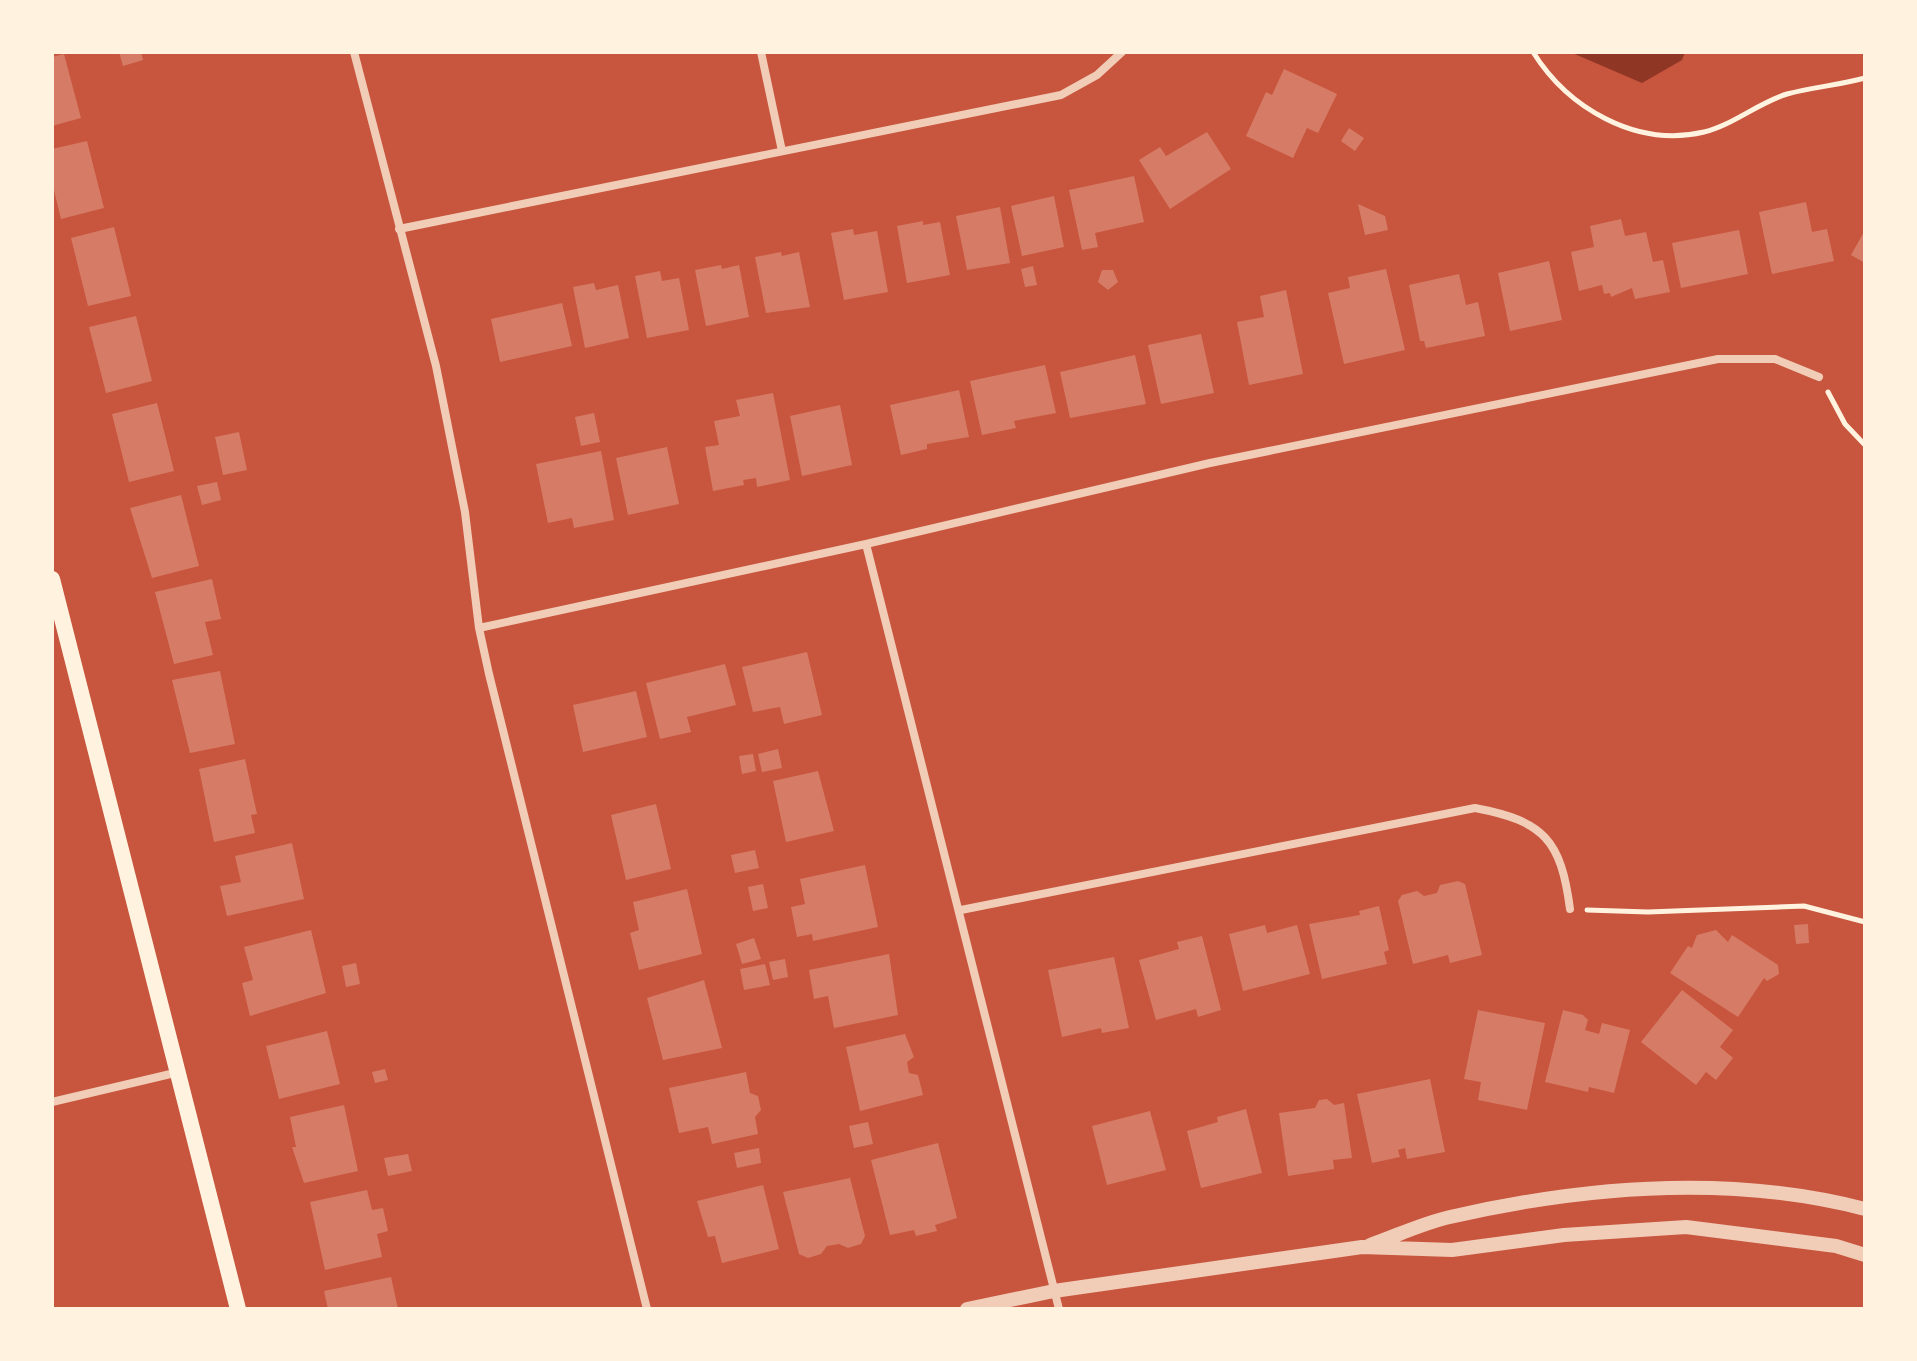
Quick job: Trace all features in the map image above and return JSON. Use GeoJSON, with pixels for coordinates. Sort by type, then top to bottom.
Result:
{"type":"FeatureCollection","features":[{"type":"Feature","properties":{"kind":"main road"},"geometry":{"type":"LineString","coordinates":[[52,579],[238,1309]]}},
{"type":"Feature","properties":{"kind":"street"},"geometry":{"type":"LineString","coordinates":[[354,52],[436,366],[465,512],[479,628],[647,1309]]}},
{"type":"Feature","properties":{"kind":"street"},"geometry":{"type":"LineString","coordinates":[[761,52],[782,151]]}},
{"type":"Feature","properties":{"kind":"street"},"geometry":{"type":"LineString","coordinates":[[399,229],[1061,95],[1097,75],[1122,52]]}},
{"type":"Feature","properties":{"kind":"street"},"geometry":{"type":"LineString","coordinates":[[479,628],[866,544],[1195,466],[1718,359],[1775,359],[1819,377]]}},
{"type":"Feature","properties":{"kind":"street"},"geometry":{"type":"LineString","coordinates":[[866,544],[961,910],[1059,1309]]}},
{"type":"Feature","properties":{"kind":"street"},"geometry":{"type":"LineString","coordinates":[[961,910],[1475,808],[1513,815],[1544,835],[1565,870],[1570,909]]}},
{"type":"Feature","properties":{"kind":"street"},"geometry":{"type":"LineString","coordinates":[[52,1102],[179,1072]]}},
{"type":"Feature","properties":{"kind":"street"},"geometry":{"type":"LineString","coordinates":[[1362,1247],[1448,1217],[1638,1188],[1703,1187],[1778,1192],[1865,1209]]}},
{"type":"Feature","properties":{"kind":"street"},"geometry":{"type":"LineString","coordinates":[[967,1309],[1054,1291],[1362,1247],[1452,1250],[1564,1235],[1686,1227],[1836,1246],[1865,1255]]}},
{"type":"Feature","properties":{"kind":"path"},"geometry":{"type":"LineString","coordinates":[[1533,52],[1542,67],[1597,117],[1627,128],[1680,135],[1707,131],[1787,95],[1865,78]]}},
{"type":"Feature","properties":{"kind":"path"},"geometry":{"type":"LineString","coordinates":[[1819,377],[1845,424],[1865,445]]}},
{"type":"Feature","properties":{"kind":"path"},"geometry":{"type":"LineString","coordinates":[[1570,909],[1648,912],[1804,906],[1865,922]]}},
{"type":"Feature","properties":{"kind":"shaded area"},"geometry":{"type":"Polygon","coordinates":[[[1570,52],[1685,52],[1682,60],[1642,83],[1570,52]]]}},
{"type":"Feature","properties":{"kind":"building"},"geometry":{"type":"Polygon","coordinates":[[[119,52],[141,52],[143,60],[123,66],[119,52]]]}},
{"type":"Feature","properties":{"kind":"building"},"geometry":{"type":"Polygon","coordinates":[[[64,54],[81,118],[52,126],[52,57],[64,54]]]}},
{"type":"Feature","properties":{"kind":"building"},"geometry":{"type":"Polygon","coordinates":[[[1284,69],[1337,94],[1318,133],[1307,128],[1293,158],[1246,136],[1266,92],[1272,95],[1284,69]]]}},
{"type":"Feature","properties":{"kind":"building"},"geometry":{"type":"Polygon","coordinates":[[[1349,128],[1364,138],[1355,151],[1341,141],[1349,128]]]}},
{"type":"Feature","properties":{"kind":"building"},"geometry":{"type":"Polygon","coordinates":[[[1207,132],[1231,169],[1170,209],[1139,160],[1160,147],[1166,156],[1207,132]]]}},
{"type":"Feature","properties":{"kind":"building"},"geometry":{"type":"Polygon","coordinates":[[[87,141],[104,208],[61,219],[52,182],[52,149],[87,141]]]}},
{"type":"Feature","properties":{"kind":"building"},"geometry":{"type":"Polygon","coordinates":[[[1134,176],[1144,222],[1095,233],[1098,247],[1082,250],[1069,190],[1134,176]]]}},
{"type":"Feature","properties":{"kind":"building"},"geometry":{"type":"Polygon","coordinates":[[[1054,196],[1064,247],[1022,256],[1011,206],[1054,196]]]}},
{"type":"Feature","properties":{"kind":"building"},"geometry":{"type":"Polygon","coordinates":[[[1806,202],[1812,232],[1827,229],[1834,261],[1772,274],[1759,212],[1806,202]]]}},
{"type":"Feature","properties":{"kind":"building"},"geometry":{"type":"Polygon","coordinates":[[[1358,204],[1385,216],[1388,230],[1365,235],[1358,204]]]}},
{"type":"Feature","properties":{"kind":"building"},"geometry":{"type":"Polygon","coordinates":[[[1000,207],[1010,263],[967,270],[956,216],[1000,207]]]}},
{"type":"Feature","properties":{"kind":"building"},"geometry":{"type":"Polygon","coordinates":[[[1621,219],[1625,236],[1646,232],[1653,262],[1663,260],[1670,292],[1635,299],[1632,288],[1611,297],[1610,293],[1604,294],[1602,285],[1579,291],[1571,252],[1594,247],[1590,226],[1621,219]]]}},
{"type":"Feature","properties":{"kind":"building"},"geometry":{"type":"Polygon","coordinates":[[[923,221],[923,225],[940,222],[950,275],[907,283],[897,226],[923,221]]]}},
{"type":"Feature","properties":{"kind":"building"},"geometry":{"type":"Polygon","coordinates":[[[114,227],[131,296],[88,306],[71,238],[114,227]]]}},
{"type":"Feature","properties":{"kind":"building"},"geometry":{"type":"Polygon","coordinates":[[[853,229],[854,235],[877,231],[888,292],[844,300],[831,233],[853,229]]]}},
{"type":"Feature","properties":{"kind":"building"},"geometry":{"type":"Polygon","coordinates":[[[1739,230],[1748,274],[1681,288],[1672,243],[1739,230]]]}},
{"type":"Feature","properties":{"kind":"building"},"geometry":{"type":"Polygon","coordinates":[[[1865,230],[1865,263],[1851,255],[1865,230]]]}},
{"type":"Feature","properties":{"kind":"building"},"geometry":{"type":"Polygon","coordinates":[[[781,252],[782,256],[799,252],[810,307],[766,313],[755,257],[781,252]]]}},
{"type":"Feature","properties":{"kind":"building"},"geometry":{"type":"Polygon","coordinates":[[[1549,261],[1562,320],[1510,331],[1498,273],[1549,261]]]}},
{"type":"Feature","properties":{"kind":"building"},"geometry":{"type":"Polygon","coordinates":[[[721,265],[722,269],[739,265],[749,317],[706,326],[695,270],[721,265]]]}},
{"type":"Feature","properties":{"kind":"building"},"geometry":{"type":"Polygon","coordinates":[[[1033,266],[1037,285],[1025,287],[1021,269],[1033,266]]]}},
{"type":"Feature","properties":{"kind":"building"},"geometry":{"type":"Polygon","coordinates":[[[1386,269],[1405,350],[1344,364],[1328,293],[1350,288],[1348,277],[1386,269]]]}},
{"type":"Feature","properties":{"kind":"building"},"geometry":{"type":"Polygon","coordinates":[[[1102,270],[1113,270],[1118,282],[1108,290],[1098,282],[1102,270]]]}},
{"type":"Feature","properties":{"kind":"building"},"geometry":{"type":"Polygon","coordinates":[[[660,271],[662,281],[679,278],[689,330],[647,338],[635,276],[660,271]]]}},
{"type":"Feature","properties":{"kind":"building"},"geometry":{"type":"Polygon","coordinates":[[[1459,274],[1466,305],[1478,302],[1485,336],[1426,348],[1424,341],[1420,341],[1409,285],[1459,274]]]}},
{"type":"Feature","properties":{"kind":"building"},"geometry":{"type":"Polygon","coordinates":[[[594,283],[596,290],[618,285],[629,338],[585,348],[573,287],[594,283]]]}},
{"type":"Feature","properties":{"kind":"building"},"geometry":{"type":"Polygon","coordinates":[[[1286,290],[1303,374],[1249,385],[1237,322],[1264,317],[1260,296],[1286,290]]]}},
{"type":"Feature","properties":{"kind":"building"},"geometry":{"type":"Polygon","coordinates":[[[562,303],[572,346],[500,362],[491,319],[562,303]]]}},
{"type":"Feature","properties":{"kind":"building"},"geometry":{"type":"Polygon","coordinates":[[[136,316],[152,381],[106,393],[89,327],[136,316]]]}},
{"type":"Feature","properties":{"kind":"building"},"geometry":{"type":"Polygon","coordinates":[[[1201,334],[1214,393],[1161,404],[1148,345],[1201,334]]]}},
{"type":"Feature","properties":{"kind":"building"},"geometry":{"type":"Polygon","coordinates":[[[1135,355],[1146,404],[1070,418],[1060,372],[1135,355]]]}},
{"type":"Feature","properties":{"kind":"building"},"geometry":{"type":"Polygon","coordinates":[[[1045,365],[1056,413],[1014,421],[1016,428],[982,435],[970,381],[1045,365]]]}},
{"type":"Feature","properties":{"kind":"building"},"geometry":{"type":"Polygon","coordinates":[[[959,390],[969,437],[927,444],[927,449],[901,455],[890,405],[959,390]]]}},
{"type":"Feature","properties":{"kind":"building"},"geometry":{"type":"Polygon","coordinates":[[[773,393],[790,480],[757,487],[756,478],[743,480],[744,485],[713,491],[705,447],[719,445],[714,421],[740,416],[736,400],[773,393]]]}},
{"type":"Feature","properties":{"kind":"building"},"geometry":{"type":"Polygon","coordinates":[[[157,403],[174,471],[129,482],[112,414],[157,403]]]}},
{"type":"Feature","properties":{"kind":"building"},"geometry":{"type":"Polygon","coordinates":[[[840,405],[852,465],[802,476],[790,416],[840,405]]]}},
{"type":"Feature","properties":{"kind":"building"},"geometry":{"type":"Polygon","coordinates":[[[594,413],[600,442],[581,446],[575,417],[594,413]]]}},
{"type":"Feature","properties":{"kind":"building"},"geometry":{"type":"Polygon","coordinates":[[[239,432],[247,470],[223,475],[215,437],[239,432]]]}},
{"type":"Feature","properties":{"kind":"building"},"geometry":{"type":"Polygon","coordinates":[[[667,447],[679,504],[628,515],[616,458],[667,447]]]}},
{"type":"Feature","properties":{"kind":"building"},"geometry":{"type":"Polygon","coordinates":[[[601,451],[614,520],[574,528],[572,518],[548,523],[536,464],[601,451]]]}},
{"type":"Feature","properties":{"kind":"building"},"geometry":{"type":"Polygon","coordinates":[[[217,482],[221,500],[202,505],[197,486],[217,482]]]}},
{"type":"Feature","properties":{"kind":"building"},"geometry":{"type":"Polygon","coordinates":[[[181,495],[199,566],[152,578],[130,508],[181,495]]]}},
{"type":"Feature","properties":{"kind":"building"},"geometry":{"type":"Polygon","coordinates":[[[212,579],[221,619],[205,622],[213,655],[174,664],[155,592],[212,579]]]}},
{"type":"Feature","properties":{"kind":"building"},"geometry":{"type":"Polygon","coordinates":[[[807,652],[822,715],[784,724],[780,707],[753,712],[742,667],[807,652]]]}},
{"type":"Feature","properties":{"kind":"building"},"geometry":{"type":"Polygon","coordinates":[[[725,664],[736,705],[687,717],[691,732],[660,739],[646,683],[725,664]]]}},
{"type":"Feature","properties":{"kind":"building"},"geometry":{"type":"Polygon","coordinates":[[[220,671],[235,744],[190,753],[172,680],[220,671]]]}},
{"type":"Feature","properties":{"kind":"building"},"geometry":{"type":"Polygon","coordinates":[[[636,691],[647,737],[583,752],[573,705],[636,691]]]}},
{"type":"Feature","properties":{"kind":"building"},"geometry":{"type":"Polygon","coordinates":[[[778,749],[782,768],[762,772],[758,754],[778,749]]]}},
{"type":"Feature","properties":{"kind":"building"},"geometry":{"type":"Polygon","coordinates":[[[753,754],[756,771],[742,774],[739,756],[753,754]]]}},
{"type":"Feature","properties":{"kind":"building"},"geometry":{"type":"Polygon","coordinates":[[[245,759],[257,814],[251,815],[255,833],[214,842],[199,769],[245,759]]]}},
{"type":"Feature","properties":{"kind":"building"},"geometry":{"type":"Polygon","coordinates":[[[818,771],[834,831],[786,842],[773,781],[818,771]]]}},
{"type":"Feature","properties":{"kind":"building"},"geometry":{"type":"Polygon","coordinates":[[[656,804],[671,869],[626,880],[611,815],[656,804]]]}},
{"type":"Feature","properties":{"kind":"building"},"geometry":{"type":"Polygon","coordinates":[[[292,843],[304,899],[227,916],[220,886],[241,882],[235,856],[292,843]]]}},
{"type":"Feature","properties":{"kind":"building"},"geometry":{"type":"Polygon","coordinates":[[[755,850],[759,868],[735,873],[731,855],[755,850]]]}},
{"type":"Feature","properties":{"kind":"building"},"geometry":{"type":"Polygon","coordinates":[[[865,865],[878,927],[813,941],[812,934],[797,937],[791,907],[805,904],[800,879],[865,865]]]}},
{"type":"Feature","properties":{"kind":"building"},"geometry":{"type":"Polygon","coordinates":[[[1458,881],[1465,884],[1482,955],[1450,963],[1448,955],[1413,964],[1398,901],[1402,895],[1417,891],[1424,896],[1437,893],[1440,885],[1458,881]]]}},
{"type":"Feature","properties":{"kind":"building"},"geometry":{"type":"Polygon","coordinates":[[[763,884],[768,908],[753,911],[748,887],[763,884]]]}},
{"type":"Feature","properties":{"kind":"building"},"geometry":{"type":"Polygon","coordinates":[[[687,889],[702,954],[639,970],[630,933],[639,930],[633,902],[687,889]]]}},
{"type":"Feature","properties":{"kind":"building"},"geometry":{"type":"Polygon","coordinates":[[[1379,906],[1389,950],[1384,952],[1387,964],[1322,979],[1309,924],[1360,915],[1359,911],[1379,906]]]}},
{"type":"Feature","properties":{"kind":"building"},"geometry":{"type":"Polygon","coordinates":[[[1808,924],[1809,943],[1796,944],[1794,925],[1808,924]]]}},
{"type":"Feature","properties":{"kind":"building"},"geometry":{"type":"Polygon","coordinates":[[[1265,925],[1267,933],[1297,925],[1310,974],[1243,991],[1229,934],[1265,925]]]}},
{"type":"Feature","properties":{"kind":"building"},"geometry":{"type":"Polygon","coordinates":[[[311,930],[326,993],[250,1016],[242,983],[253,980],[244,947],[311,930]]]}},
{"type":"Feature","properties":{"kind":"building"},"geometry":{"type":"Polygon","coordinates":[[[1716,930],[1728,942],[1732,935],[1778,965],[1779,974],[1767,981],[1764,978],[1738,1017],[1670,973],[1688,946],[1692,948],[1697,935],[1716,930]]]}},
{"type":"Feature","properties":{"kind":"building"},"geometry":{"type":"Polygon","coordinates":[[[1202,936],[1221,1010],[1198,1017],[1196,1009],[1156,1020],[1139,960],[1179,949],[1177,942],[1202,936]]]}},
{"type":"Feature","properties":{"kind":"building"},"geometry":{"type":"Polygon","coordinates":[[[754,938],[761,959],[742,964],[736,944],[754,938]]]}},
{"type":"Feature","properties":{"kind":"building"},"geometry":{"type":"Polygon","coordinates":[[[889,954],[898,1015],[834,1028],[828,996],[814,999],[809,970],[889,954]]]}},
{"type":"Feature","properties":{"kind":"building"},"geometry":{"type":"Polygon","coordinates":[[[1114,957],[1129,1028],[1102,1033],[1101,1028],[1062,1037],[1048,970],[1114,957]]]}},
{"type":"Feature","properties":{"kind":"building"},"geometry":{"type":"Polygon","coordinates":[[[785,959],[788,977],[773,980],[769,962],[785,959]]]}},
{"type":"Feature","properties":{"kind":"building"},"geometry":{"type":"Polygon","coordinates":[[[356,963],[360,984],[346,987],[342,966],[356,963]]]}},
{"type":"Feature","properties":{"kind":"building"},"geometry":{"type":"Polygon","coordinates":[[[765,964],[770,985],[744,990],[740,969],[765,964]]]}},
{"type":"Feature","properties":{"kind":"building"},"geometry":{"type":"Polygon","coordinates":[[[704,980],[722,1048],[663,1060],[647,998],[704,980]]]}},
{"type":"Feature","properties":{"kind":"building"},"geometry":{"type":"Polygon","coordinates":[[[1682,990],[1733,1030],[1720,1047],[1733,1058],[1716,1080],[1706,1072],[1696,1085],[1641,1042],[1682,990]]]}},
{"type":"Feature","properties":{"kind":"building"},"geometry":{"type":"Polygon","coordinates":[[[1478,1010],[1545,1023],[1527,1110],[1478,1100],[1481,1082],[1464,1079],[1478,1010]]]}},
{"type":"Feature","properties":{"kind":"building"},"geometry":{"type":"Polygon","coordinates":[[[1563,1010],[1583,1015],[1588,1020],[1585,1030],[1599,1034],[1602,1023],[1630,1030],[1614,1093],[1589,1087],[1588,1092],[1545,1082],[1563,1010]]]}},
{"type":"Feature","properties":{"kind":"building"},"geometry":{"type":"Polygon","coordinates":[[[327,1031],[340,1084],[279,1099],[266,1046],[327,1031]]]}},
{"type":"Feature","properties":{"kind":"building"},"geometry":{"type":"Polygon","coordinates":[[[905,1034],[914,1057],[907,1062],[909,1073],[918,1075],[923,1095],[860,1111],[846,1047],[905,1034]]]}},
{"type":"Feature","properties":{"kind":"building"},"geometry":{"type":"Polygon","coordinates":[[[385,1069],[388,1080],[375,1083],[372,1072],[385,1069]]]}},
{"type":"Feature","properties":{"kind":"building"},"geometry":{"type":"Polygon","coordinates":[[[746,1072],[750,1093],[758,1096],[761,1110],[755,1117],[758,1134],[712,1144],[708,1127],[679,1133],[669,1088],[746,1072]]]}},
{"type":"Feature","properties":{"kind":"building"},"geometry":{"type":"Polygon","coordinates":[[[1430,1079],[1445,1152],[1407,1159],[1405,1148],[1398,1150],[1400,1157],[1372,1163],[1357,1094],[1430,1079]]]}},
{"type":"Feature","properties":{"kind":"building"},"geometry":{"type":"Polygon","coordinates":[[[1327,1099],[1334,1105],[1344,1103],[1352,1158],[1333,1160],[1334,1169],[1288,1176],[1279,1113],[1315,1108],[1319,1100],[1327,1099]]]}},
{"type":"Feature","properties":{"kind":"building"},"geometry":{"type":"Polygon","coordinates":[[[344,1105],[358,1171],[304,1183],[292,1147],[296,1147],[290,1117],[344,1105]]]}},
{"type":"Feature","properties":{"kind":"building"},"geometry":{"type":"Polygon","coordinates":[[[1246,1109],[1262,1173],[1201,1188],[1187,1131],[1218,1122],[1217,1117],[1246,1109]]]}},
{"type":"Feature","properties":{"kind":"building"},"geometry":{"type":"Polygon","coordinates":[[[1150,1111],[1166,1170],[1107,1185],[1092,1126],[1150,1111]]]}},
{"type":"Feature","properties":{"kind":"building"},"geometry":{"type":"Polygon","coordinates":[[[868,1122],[873,1144],[854,1148],[849,1126],[868,1122]]]}},
{"type":"Feature","properties":{"kind":"building"},"geometry":{"type":"Polygon","coordinates":[[[938,1143],[957,1218],[935,1225],[937,1231],[916,1236],[914,1230],[890,1235],[871,1160],[938,1143]]]}},
{"type":"Feature","properties":{"kind":"building"},"geometry":{"type":"Polygon","coordinates":[[[759,1148],[761,1163],[737,1168],[734,1153],[759,1148]]]}},
{"type":"Feature","properties":{"kind":"building"},"geometry":{"type":"Polygon","coordinates":[[[408,1154],[412,1171],[388,1176],[384,1158],[408,1154]]]}},
{"type":"Feature","properties":{"kind":"building"},"geometry":{"type":"Polygon","coordinates":[[[850,1178],[865,1236],[861,1244],[848,1248],[839,1244],[827,1246],[821,1254],[808,1258],[799,1254],[783,1192],[850,1178]]]}},
{"type":"Feature","properties":{"kind":"building"},"geometry":{"type":"Polygon","coordinates":[[[763,1185],[779,1249],[722,1263],[715,1236],[708,1237],[697,1201],[763,1185]]]}},
{"type":"Feature","properties":{"kind":"building"},"geometry":{"type":"Polygon","coordinates":[[[367,1190],[372,1210],[383,1208],[388,1231],[377,1234],[382,1257],[325,1270],[310,1202],[367,1190]]]}},
{"type":"Feature","properties":{"kind":"building"},"geometry":{"type":"Polygon","coordinates":[[[391,1277],[398,1309],[328,1309],[324,1291],[391,1277]]]}}]}
